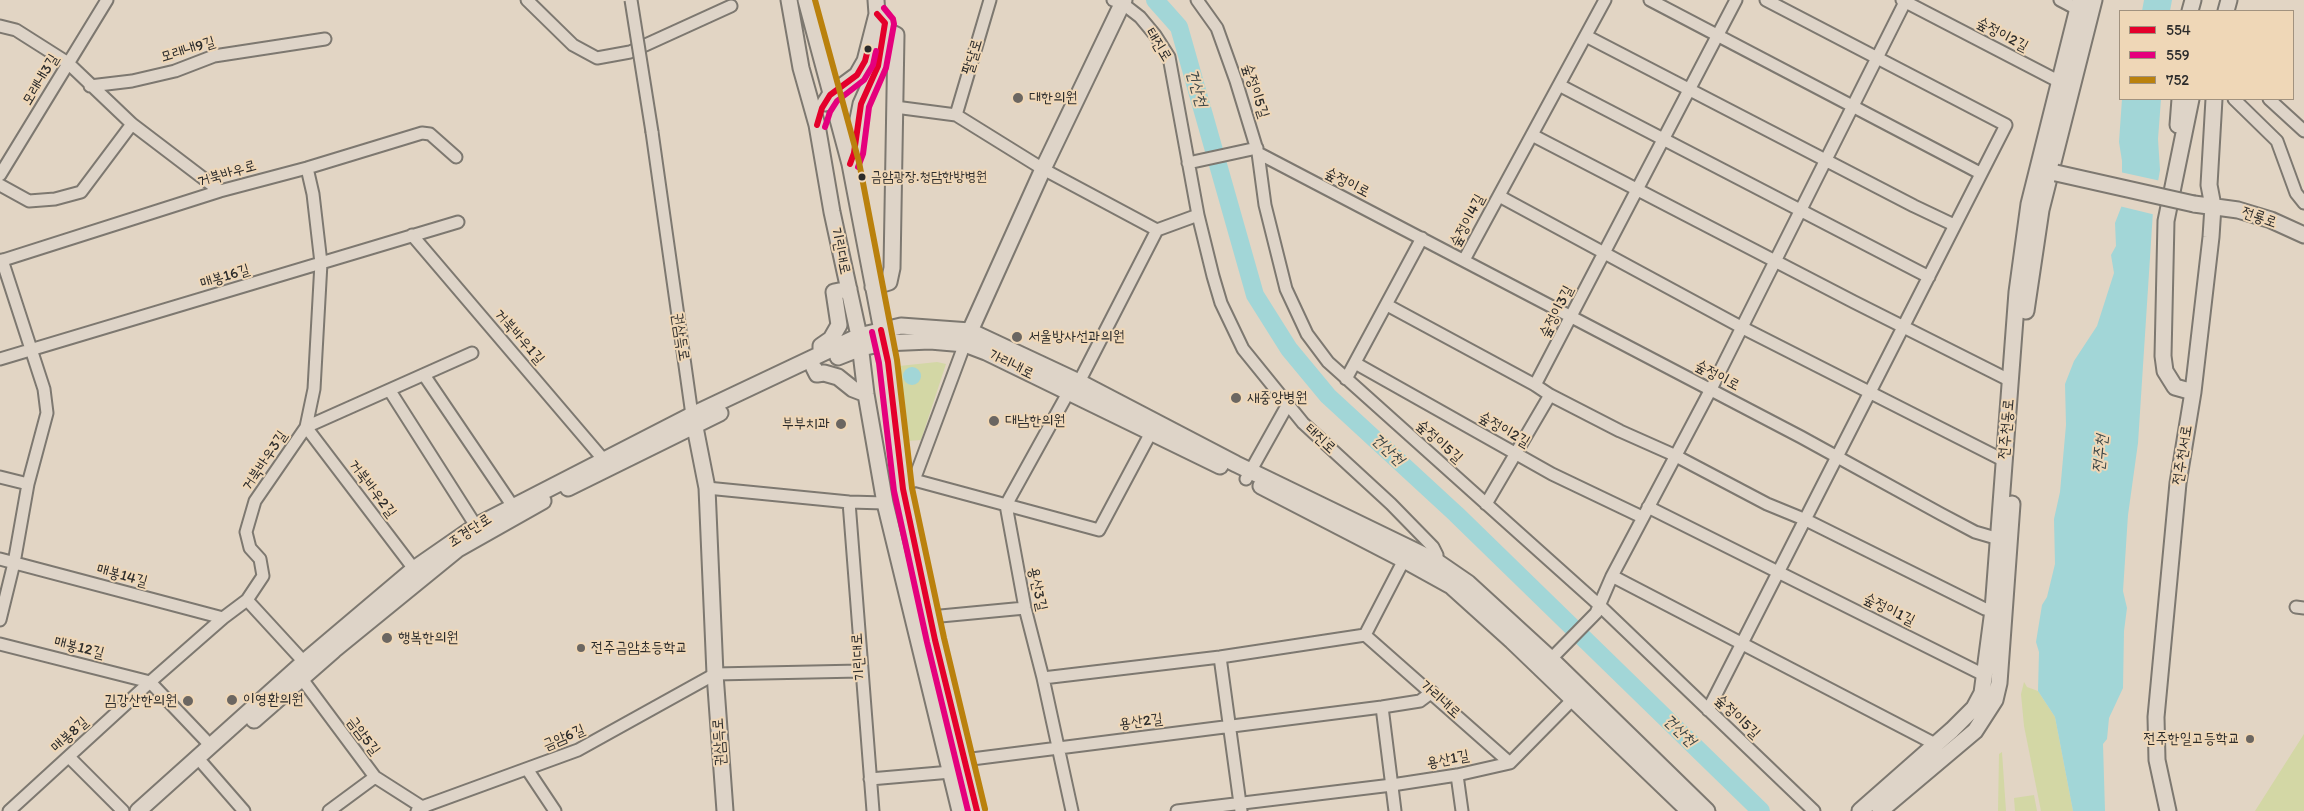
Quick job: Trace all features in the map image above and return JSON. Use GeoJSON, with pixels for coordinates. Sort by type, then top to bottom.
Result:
{"type":"FeatureCollection","features":[{"type":"Feature","properties":{"kind":"street","name":"모래내3길"},"geometry":{"type":"LineString","coordinates":[[0,175],[107,0]]}},
{"type":"Feature","properties":{"kind":"street"},"geometry":{"type":"LineString","coordinates":[[528,0],[574,44],[597,58],[621,55],[650,44],[731,6]]}},
{"type":"Feature","properties":{"kind":"street","name":"권삼득로"},"geometry":{"type":"LineString","coordinates":[[631,0],[694,420],[707,488],[715,674],[725,811]]}},
{"type":"Feature","properties":{"kind":"street","name":"기린대로"},"geometry":{"type":"LineString","coordinates":[[789,0],[801,68],[817,125],[860,342],[866,394],[885,503],[960,811]]}},
{"type":"Feature","properties":{"kind":"street","name":"기린대로"},"geometry":{"type":"LineString","coordinates":[[806,0],[850,164],[883,337],[930,617],[977,811]]}},
{"type":"Feature","properties":{"kind":"street","name":"팔달로"},"geometry":{"type":"LineString","coordinates":[[956,114],[990,0]]}},
{"type":"Feature","properties":{"kind":"street","name":"숲정이5길"},"geometry":{"type":"LineString","coordinates":[[1197,0],[1217,28],[1258,151],[1265,205],[1286,289],[1307,334],[1328,362],[1486,504],[1814,811]]}},
{"type":"Feature","properties":{"kind":"street","name":"숲정이4길"},"geometry":{"type":"LineString","coordinates":[[1464,260],[1605,0]]}},
{"type":"Feature","properties":{"kind":"street","name":"숲정이3길"},"geometry":{"type":"LineString","coordinates":[[1536,385],[1736,0]]}},
{"type":"Feature","properties":{"kind":"street"},"geometry":{"type":"LineString","coordinates":[[1708,710],[2006,125],[1877,56],[1766,0]]}},
{"type":"Feature","properties":{"kind":"street"},"geometry":{"type":"LineString","coordinates":[[2060,0],[2079,4]]}},
{"type":"Feature","properties":{"kind":"street","name":"전주천동로"},"geometry":{"type":"LineString","coordinates":[[1860,811],[1974,708],[1982,693],[1986,676],[1993,610],[2017,292],[2028,204],[2047,172],[2094,0]]}},
{"type":"Feature","properties":{"kind":"street","name":"태진로"},"geometry":{"type":"LineString","coordinates":[[967,338],[1120,1],[1140,17],[1155,35],[1169,58],[1192,162],[1198,215],[1221,303],[1231,326],[1256,368],[1303,423],[1391,504],[1433,547],[1437,555],[1436,561]]}},
{"type":"Feature","properties":{"kind":"street","name":"숲정이2길"},"geometry":{"type":"LineString","coordinates":[[1550,660],[1597,608],[1674,455],[1711,389],[1904,1],[2058,81]]}},
{"type":"Feature","properties":{"kind":"street"},"geometry":{"type":"LineString","coordinates":[[1655,3],[1980,173]]}},
{"type":"Feature","properties":{"kind":"street","name":"전주천동로"},"geometry":{"type":"LineString","coordinates":[[1880,811],[1976,731],[1995,700],[1999,684],[2027,298],[2047,172],[2058,81],[2079,4]]}},
{"type":"Feature","properties":{"kind":"street"},"geometry":{"type":"LineString","coordinates":[[817,125],[822,108],[830,95],[857,75],[865,61],[876,7]]}},
{"type":"Feature","properties":{"kind":"street"},"geometry":{"type":"LineString","coordinates":[[850,164],[854,153],[858,114],[878,66],[885,23],[876,7]]}},
{"type":"Feature","properties":{"kind":"street"},"geometry":{"type":"LineString","coordinates":[[0,26],[16,30],[68,63],[132,124],[220,191]]}},
{"type":"Feature","properties":{"kind":"street"},"geometry":{"type":"LineString","coordinates":[[873,287],[890,282],[892,268],[896,35],[884,29]]}},
{"type":"Feature","properties":{"kind":"street"},"geometry":{"type":"LineString","coordinates":[[1586,36],[1914,206],[1954,224]]}},
{"type":"Feature","properties":{"kind":"street","name":"모래내9길"},"geometry":{"type":"LineString","coordinates":[[90,86],[132,81],[167,73],[214,56],[325,40]]}},
{"type":"Feature","properties":{"kind":"street"},"geometry":{"type":"LineString","coordinates":[[1559,85],[1929,276]]}},
{"type":"Feature","properties":{"kind":"street"},"geometry":{"type":"LineString","coordinates":[[2180,100],[2178,122],[2182,142]]}},
{"type":"Feature","properties":{"kind":"street"},"geometry":{"type":"LineString","coordinates":[[2191,100],[2166,220],[2163,356],[2165,371],[2175,387],[2193,392]]}},
{"type":"Feature","properties":{"kind":"street","name":"전주천서로"},"geometry":{"type":"LineString","coordinates":[[2168,811],[2157,760],[2156,717],[2178,482],[2193,392],[2213,206],[2209,185],[2214,100]]}},
{"type":"Feature","properties":{"kind":"street"},"geometry":{"type":"LineString","coordinates":[[2235,100],[2277,141],[2296,193],[2304,202]]}},
{"type":"Feature","properties":{"kind":"street"},"geometry":{"type":"LineString","coordinates":[[2271,100],[2304,131]]}},
{"type":"Feature","properties":{"kind":"street"},"geometry":{"type":"LineString","coordinates":[[895,107],[956,114],[1043,169],[1157,230]]}},
{"type":"Feature","properties":{"kind":"street"},"geometry":{"type":"LineString","coordinates":[[0,185],[29,201],[81,192],[96,175],[132,124]]}},
{"type":"Feature","properties":{"kind":"street","name":"거북바우로"},"geometry":{"type":"LineString","coordinates":[[1,260],[220,191],[307,168],[422,132],[430,134],[456,157]]}},
{"type":"Feature","properties":{"kind":"street"},"geometry":{"type":"LineString","coordinates":[[1532,136],[1774,262],[2011,381]]}},
{"type":"Feature","properties":{"kind":"street"},"geometry":{"type":"LineString","coordinates":[[1192,162],[1243,150],[1258,151]]}},
{"type":"Feature","properties":{"kind":"street","name":"숲정이로"},"geometry":{"type":"LineString","coordinates":[[1258,151],[1711,389],[1975,532],[1998,539]]}},
{"type":"Feature","properties":{"kind":"street","name":"거북바우3길"},"geometry":{"type":"LineString","coordinates":[[247,600],[263,576],[260,559],[250,548],[246,532],[255,501],[306,427],[314,389],[321,263],[313,194],[307,168]]}},
{"type":"Feature","properties":{"kind":"street","name":"전룡로"},"geometry":{"type":"LineString","coordinates":[[2047,172],[2194,204],[2238,210],[2270,220],[2304,235]]}},
{"type":"Feature","properties":{"kind":"street","name":"숲정이4길"},"geometry":{"type":"LineString","coordinates":[[1499,196],[1604,253]]}},
{"type":"Feature","properties":{"kind":"street"},"geometry":{"type":"LineString","coordinates":[[1006,506],[1074,388],[1157,230],[1198,215]]}},
{"type":"Feature","properties":{"kind":"street","name":"매봉16길"},"geometry":{"type":"LineString","coordinates":[[0,359],[458,222]]}},
{"type":"Feature","properties":{"kind":"street","name":"거북바우1길"},"geometry":{"type":"LineString","coordinates":[[412,235],[603,459]]}},
{"type":"Feature","properties":{"kind":"street"},"geometry":{"type":"LineString","coordinates":[[1346,379],[1422,238]]}},
{"type":"Feature","properties":{"kind":"street"},"geometry":{"type":"LineString","coordinates":[[1604,253],[1824,370],[1871,391],[2005,461]]}},
{"type":"Feature","properties":{"kind":"street"},"geometry":{"type":"LineString","coordinates":[[0,620],[14,563],[28,484],[47,413],[44,389],[1,260]]}},
{"type":"Feature","properties":{"kind":"street"},"geometry":{"type":"LineString","coordinates":[[848,289],[834,292],[839,325],[831,339],[821,346],[817,374],[824,373],[838,377],[852,389],[866,394]]}},
{"type":"Feature","properties":{"kind":"street"},"geometry":{"type":"LineString","coordinates":[[1387,304],[1536,385],[1550,395],[1674,455],[1750,495],[1806,520],[1985,609],[1993,610]]}},
{"type":"Feature","properties":{"kind":"street","name":"가리내로"},"geometry":{"type":"LineString","coordinates":[[860,342],[883,337],[900,326],[967,338],[1154,427],[1407,554],[1550,660]]}},
{"type":"Feature","properties":{"kind":"street"},"geometry":{"type":"LineString","coordinates":[[967,338],[908,485],[1006,506],[1099,530],[1154,427]]}},
{"type":"Feature","properties":{"kind":"street","name":"조경단로"},"geometry":{"type":"LineString","coordinates":[[138,811],[304,662],[414,569],[476,526],[512,505],[603,459],[694,420],[860,342]]}},
{"type":"Feature","properties":{"kind":"street","name":"거북바우3길"},"geometry":{"type":"LineString","coordinates":[[306,427],[472,354]]}},
{"type":"Feature","properties":{"kind":"street","name":"숲정이2길"},"geometry":{"type":"LineString","coordinates":[[1355,362],[1552,474],[1709,539]]}},
{"type":"Feature","properties":{"kind":"street"},"geometry":{"type":"LineString","coordinates":[[424,375],[512,505]]}},
{"type":"Feature","properties":{"kind":"street"},"geometry":{"type":"LineString","coordinates":[[390,391],[476,526]]}},
{"type":"Feature","properties":{"kind":"street"},"geometry":{"type":"LineString","coordinates":[[1486,504],[1550,395]]}},
{"type":"Feature","properties":{"kind":"street"},"geometry":{"type":"LineString","coordinates":[[1248,474],[1288,404]]}},
{"type":"Feature","properties":{"kind":"street","name":"조경단로"},"geometry":{"type":"LineString","coordinates":[[152,811],[302,678],[458,549],[533,506],[694,420]]}},
{"type":"Feature","properties":{"kind":"street","name":"거북바우2길"},"geometry":{"type":"LineString","coordinates":[[306,427],[414,569]]}},
{"type":"Feature","properties":{"kind":"street"},"geometry":{"type":"LineString","coordinates":[[0,477],[28,484]]}},
{"type":"Feature","properties":{"kind":"street"},"geometry":{"type":"LineString","coordinates":[[707,488],[848,502],[885,503]]}},
{"type":"Feature","properties":{"kind":"street","name":"기린대로"},"geometry":{"type":"LineString","coordinates":[[848,502],[860,671],[873,811]]}},
{"type":"Feature","properties":{"kind":"street","name":"용산3길"},"geometry":{"type":"LineString","coordinates":[[1006,506],[1025,608],[1044,678],[1072,811]]}},
{"type":"Feature","properties":{"kind":"street","name":"숲정이1길"},"geometry":{"type":"LineString","coordinates":[[1709,539],[1779,571],[1986,676]]}},
{"type":"Feature","properties":{"kind":"street"},"geometry":{"type":"LineString","coordinates":[[1044,678],[1133,669],[1365,635],[1407,554]]}},
{"type":"Feature","properties":{"kind":"street","name":"가리내로"},"geometry":{"type":"LineString","coordinates":[[1407,554],[1436,561],[1468,583],[1550,660],[1578,695],[1689,811]]}},
{"type":"Feature","properties":{"kind":"street","name":"매봉14길"},"geometry":{"type":"LineString","coordinates":[[0,559],[223,618]]}},
{"type":"Feature","properties":{"kind":"street"},"geometry":{"type":"LineString","coordinates":[[1612,576],[1935,744]]}},
{"type":"Feature","properties":{"kind":"street"},"geometry":{"type":"LineString","coordinates":[[210,745],[150,682],[223,618],[247,600],[304,662],[302,678]]}},
{"type":"Feature","properties":{"kind":"street"},"geometry":{"type":"LineString","coordinates":[[930,617],[1025,608]]}},
{"type":"Feature","properties":{"kind":"street","name":"가리내로"},"geometry":{"type":"LineString","coordinates":[[1365,635],[1510,762]]}},
{"type":"Feature","properties":{"kind":"street","name":"매봉12길"},"geometry":{"type":"LineString","coordinates":[[0,644],[150,682]]}},
{"type":"Feature","properties":{"kind":"street"},"geometry":{"type":"LineString","coordinates":[[1178,811],[1241,808],[1220,657]]}},
{"type":"Feature","properties":{"kind":"street"},"geometry":{"type":"LineString","coordinates":[[715,674],[860,671]]}},
{"type":"Feature","properties":{"kind":"street","name":"금암6길"},"geometry":{"type":"LineString","coordinates":[[421,810],[578,750],[715,674]]}},
{"type":"Feature","properties":{"kind":"street","name":"금암5길"},"geometry":{"type":"LineString","coordinates":[[302,678],[375,777],[421,810]]}},
{"type":"Feature","properties":{"kind":"street","name":"매봉8길"},"geometry":{"type":"LineString","coordinates":[[9,811],[150,682]]}},
{"type":"Feature","properties":{"kind":"street"},"geometry":{"type":"LineString","coordinates":[[1395,811],[1382,707],[1420,701],[1432,692]]}},
{"type":"Feature","properties":{"kind":"street"},"geometry":{"type":"LineString","coordinates":[[1510,762],[1578,695]]}},
{"type":"Feature","properties":{"kind":"street","name":"가리내로"},"geometry":{"type":"LineString","coordinates":[[1578,695],[1707,811]]}},
{"type":"Feature","properties":{"kind":"street","name":"용산2길"},"geometry":{"type":"LineString","coordinates":[[1057,747],[1382,707]]}},
{"type":"Feature","properties":{"kind":"street"},"geometry":{"type":"LineString","coordinates":[[964,760],[1057,747]]}},
{"type":"Feature","properties":{"kind":"street"},"geometry":{"type":"LineString","coordinates":[[69,756],[123,811]]}},
{"type":"Feature","properties":{"kind":"street","name":"용산1길"},"geometry":{"type":"LineString","coordinates":[[1241,808],[1316,794],[1392,785],[1457,774],[1510,762]]}},
{"type":"Feature","properties":{"kind":"street"},"geometry":{"type":"LineString","coordinates":[[203,764],[244,811]]}},
{"type":"Feature","properties":{"kind":"street"},"geometry":{"type":"LineString","coordinates":[[527,769],[555,811]]}},
{"type":"Feature","properties":{"kind":"street"},"geometry":{"type":"LineString","coordinates":[[870,779],[950,772]]}},
{"type":"Feature","properties":{"kind":"street"},"geometry":{"type":"LineString","coordinates":[[1457,774],[1462,811]]}},
{"type":"Feature","properties":{"kind":"street"},"geometry":{"type":"LineString","coordinates":[[330,811],[375,777]]}},
{"type":"Feature","properties":{"kind":"green space"},"geometry":{"type":"Polygon","coordinates":[[[937,362],[946,364],[921,440],[908,441],[898,391],[899,366],[937,362]]]}},
{"type":"Feature","properties":{"kind":"green space"},"geometry":{"type":"Polygon","coordinates":[[[2024,682],[2027,687],[2038,691],[2055,717],[2073,811],[2041,811],[2024,726],[2021,694],[2024,682]]]}},
{"type":"Feature","properties":{"kind":"green space"},"geometry":{"type":"Polygon","coordinates":[[[2304,734],[2304,811],[2255,811],[2304,734]]]}},
{"type":"Feature","properties":{"kind":"green space"},"geometry":{"type":"Polygon","coordinates":[[[2002,752],[2006,811],[1998,811],[1999,754],[2002,752]]]}},
{"type":"Feature","properties":{"kind":"green space"},"geometry":{"type":"Polygon","coordinates":[[[2034,795],[2037,811],[2015,811],[2014,798],[2034,795]]]}},
{"type":"Feature","properties":{"kind":"water"},"geometry":{"type":"Polygon","coordinates":[[[2144,0],[2172,0],[2170,10],[2142,10],[2144,0]]]}},
{"type":"Feature","properties":{"kind":"water","name":"전주천"},"geometry":{"type":"Polygon","coordinates":[[[2122,100],[2161,100],[2158,139],[2160,170],[2153,211],[2138,443],[2128,515],[2123,591],[2127,608],[2124,631],[2123,688],[2109,718],[2107,739],[2103,744],[2105,811],[2073,811],[2055,717],[2038,691],[2039,652],[2036,642],[2042,605],[2047,597],[2055,564],[2054,519],[2060,492],[2066,425],[2065,384],[2074,361],[2097,326],[2114,273],[2111,255],[2116,246],[2115,223],[2122,205],[2122,161],[2119,142],[2122,100]]]}},
{"type":"Feature","properties":{"kind":"water"},"geometry":{"type":"Polygon","coordinates":[[[908,367],[916,367],[921,372],[919,383],[908,385],[903,380],[903,372],[908,367]]]}},
{"type":"Feature","properties":{"kind":"pier"},"geometry":{"type":"Polygon","coordinates":[[[2120,172],[2161,181],[2156,215],[2119,206],[2120,172]]]}},
{"type":"Feature","properties":{"kind":"waterway","name":"건산천"},"geometry":{"type":"LineString","coordinates":[[1155,0],[1179,27],[1255,295],[1289,349],[1328,396],[1456,514],[1761,811]]}},
{"type":"Feature","properties":{"kind":"transit line","name":"752"},"geometry":{"type":"LineString","coordinates":[[815,0],[859,162],[897,360],[912,488],[944,638],[985,809]]}},
{"type":"Feature","properties":{"kind":"transit line","name":"559"},"geometry":{"type":"LineString","coordinates":[[858,167],[863,154],[869,107],[886,68],[894,24],[893,19],[884,8]]}},
{"type":"Feature","properties":{"kind":"transit line","name":"554"},"geometry":{"type":"LineString","coordinates":[[850,164],[854,153],[861,104],[878,66],[885,23],[877,14]]}},
{"type":"Feature","properties":{"kind":"transit line","name":"554"},"geometry":{"type":"LineString","coordinates":[[817,125],[822,108],[830,95],[857,75],[865,61],[868,49]]}},
{"type":"Feature","properties":{"kind":"transit line","name":"559"},"geometry":{"type":"LineString","coordinates":[[825,127],[830,112],[837,101],[864,80],[873,65],[876,51]]}},
{"type":"Feature","properties":{"kind":"transit line","name":"554"},"geometry":{"type":"LineString","coordinates":[[881,330],[888,362],[903,489],[935,640],[977,811]]}},
{"type":"Feature","properties":{"kind":"transit line","name":"559"},"geometry":{"type":"LineString","coordinates":[[872,332],[879,363],[894,491],[927,642],[968,811]]}},
{"type":"Feature","properties":{"kind":"place","name":"대한의원"},"geometry":{"type":"Point","coordinates":[1018,98]}},
{"type":"Feature","properties":{"kind":"place","name":"금암광장.청담한방병원"},"geometry":{"type":"Point","coordinates":[862,177]}},
{"type":"Feature","properties":{"kind":"place","name":"서울방사선과의원"},"geometry":{"type":"Point","coordinates":[1017,337]}},
{"type":"Feature","properties":{"kind":"place","name":"새중앙병원"},"geometry":{"type":"Point","coordinates":[1236,398]}},
{"type":"Feature","properties":{"kind":"place","name":"대남한의원"},"geometry":{"type":"Point","coordinates":[994,421]}},
{"type":"Feature","properties":{"kind":"place","name":"부부치과"},"geometry":{"type":"Point","coordinates":[841,424]}},
{"type":"Feature","properties":{"kind":"place","name":"행복한의원"},"geometry":{"type":"Point","coordinates":[387,638]}},
{"type":"Feature","properties":{"kind":"place","name":"전주금암초등학교"},"geometry":{"type":"Point","coordinates":[581,648]}},
{"type":"Feature","properties":{"kind":"place","name":"이영환의원"},"geometry":{"type":"Point","coordinates":[232,700]}},
{"type":"Feature","properties":{"kind":"place","name":"김강산한의원"},"geometry":{"type":"Point","coordinates":[188,701]}},
{"type":"Feature","properties":{"kind":"place","name":"전주한일고등학교"},"geometry":{"type":"Point","coordinates":[2250,739]}}]}
